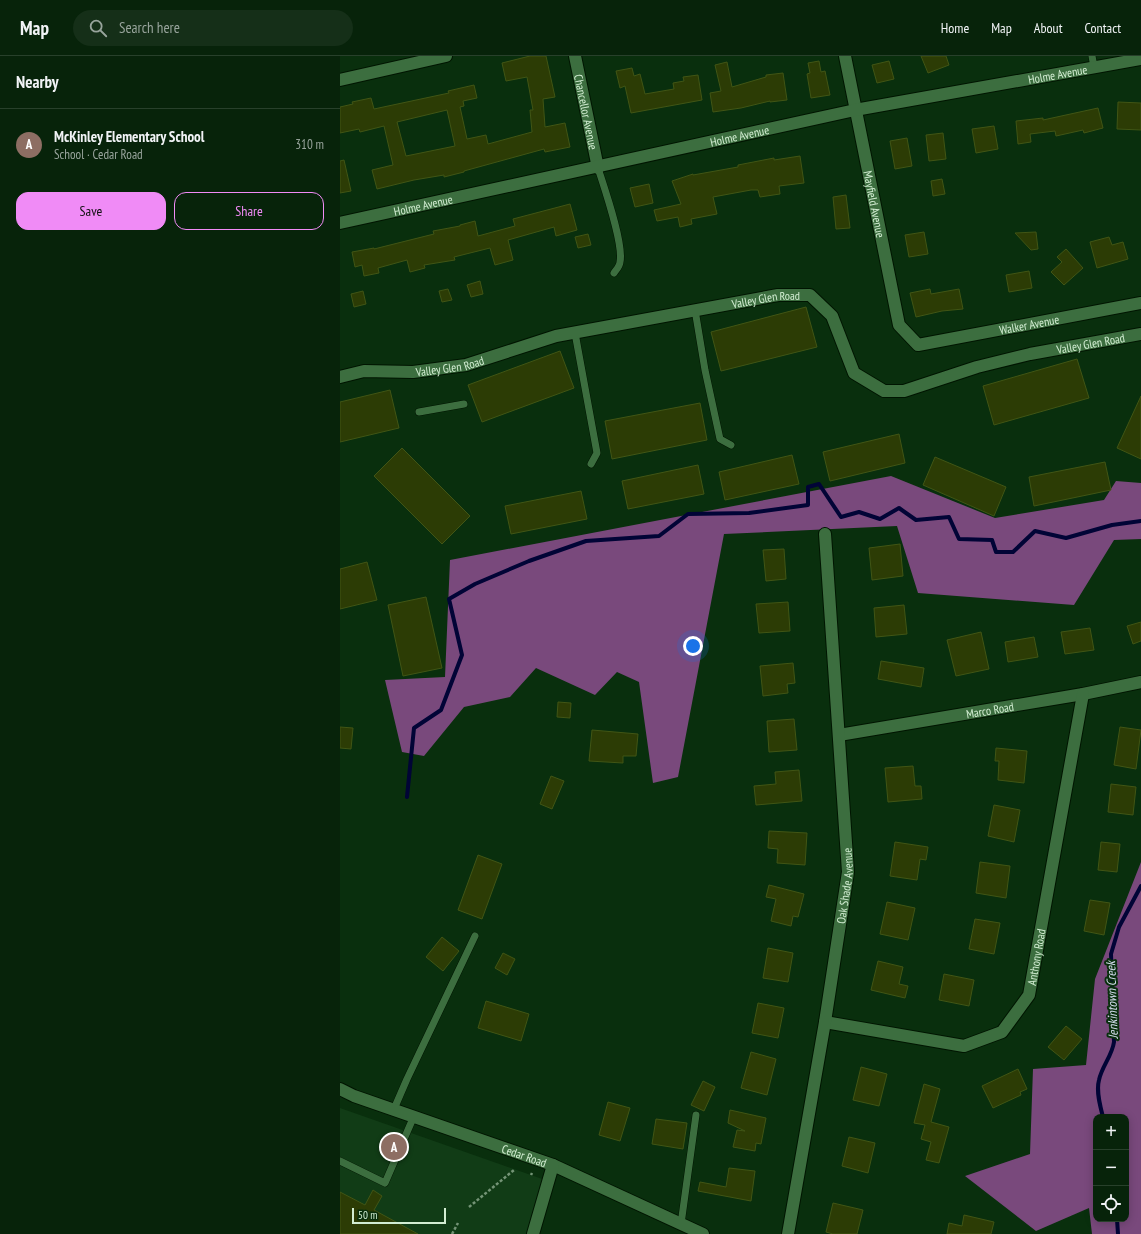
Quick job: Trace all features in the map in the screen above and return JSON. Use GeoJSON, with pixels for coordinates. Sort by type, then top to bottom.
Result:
{"type":"FeatureCollection","features":[{"type":"Feature","properties":{"kind":"street"},"geometry":{"type":"LineString","coordinates":[[340,80],[446,56]]}},
{"type":"Feature","properties":{"kind":"street","name":"Chancellor Avenue"},"geometry":{"type":"LineString","coordinates":[[574,56],[598,168]]}},
{"type":"Feature","properties":{"kind":"street","name":"Mayfield Avenue"},"geometry":{"type":"LineString","coordinates":[[845,56],[899,324],[918,345]]}},
{"type":"Feature","properties":{"kind":"street","name":"Holme Avenue"},"geometry":{"type":"LineString","coordinates":[[340,223],[598,168],[855,110],[1093,62],[1141,59]]}},
{"type":"Feature","properties":{"kind":"street","name":"Valley Glen Road"},"geometry":{"type":"LineString","coordinates":[[340,377],[364,371],[413,372],[466,365],[556,336],[778,295],[810,295],[832,316],[854,373],[884,391],[904,391],[977,367],[1030,354],[1141,334]]}},
{"type":"Feature","properties":{"kind":"street","name":"Walker Avenue"},"geometry":{"type":"LineString","coordinates":[[918,345],[1141,303]]}},
{"type":"Feature","properties":{"kind":"street","name":"Oak Shade Avenue"},"geometry":{"type":"LineString","coordinates":[[788,1234],[825,1022],[848,872],[825,534]]}},
{"type":"Feature","properties":{"kind":"street","name":"Marco Road"},"geometry":{"type":"LineString","coordinates":[[839,735],[1083,694],[1141,682]]}},
{"type":"Feature","properties":{"kind":"street","name":"Anthony Road"},"geometry":{"type":"LineString","coordinates":[[825,1022],[964,1046],[1002,1032],[1029,995],[1083,694]]}},
{"type":"Feature","properties":{"kind":"street","name":"Cedar Road"},"geometry":{"type":"LineString","coordinates":[[340,1089],[354,1096],[553,1165],[703,1234]]}},
{"type":"Feature","properties":{"kind":"street"},"geometry":{"type":"LineString","coordinates":[[533,1234],[553,1165]]}},
{"type":"Feature","properties":{"kind":"lane"},"geometry":{"type":"LineString","coordinates":[[598,168],[611,208],[620,250],[620,263],[614,273]]}},
{"type":"Feature","properties":{"kind":"lane"},"geometry":{"type":"LineString","coordinates":[[695,310],[705,370],[720,439],[731,445]]}},
{"type":"Feature","properties":{"kind":"lane"},"geometry":{"type":"LineString","coordinates":[[575,333],[597,453],[592,464]]}},
{"type":"Feature","properties":{"kind":"lane"},"geometry":{"type":"LineString","coordinates":[[419,412],[464,404]]}},
{"type":"Feature","properties":{"kind":"lane"},"geometry":{"type":"LineString","coordinates":[[394,1109],[406,1079],[475,936]]}},
{"type":"Feature","properties":{"kind":"lane"},"geometry":{"type":"LineString","coordinates":[[680,1224],[696,1115]]}},
{"type":"Feature","properties":{"kind":"lane"},"geometry":{"type":"LineString","coordinates":[[340,1161],[385,1183],[399,1154],[414,1116]]}},
{"type":"Feature","properties":{"kind":"path"},"geometry":{"type":"LineString","coordinates":[[469,1208],[514,1170]]}},
{"type":"Feature","properties":{"kind":"path"},"geometry":{"type":"LineString","coordinates":[[452,1234],[458,1223]]}},
{"type":"Feature","properties":{"kind":"shaded area"},"geometry":{"type":"Polygon","coordinates":[[[891,476],[995,518],[1104,500],[1116,481],[1141,483],[1141,539],[1114,540],[1074,605],[918,593],[897,526],[724,534],[678,777],[653,783],[639,682],[617,672],[595,695],[536,668],[510,697],[464,707],[424,756],[402,752],[385,680],[445,677],[450,560],[891,476]]]}},
{"type":"Feature","properties":{"kind":"shaded area"},"geometry":{"type":"Polygon","coordinates":[[[1141,862],[1141,1234],[1092,1234],[1089,1208],[1036,1231],[965,1176],[1030,1154],[1033,1069],[1086,1065],[1095,979],[1141,862]]]}},
{"type":"Feature","properties":{"kind":"shaded area"},"geometry":{"type":"Polygon","coordinates":[[[340,1108],[548,1181],[533,1234],[340,1234],[340,1108]]]}},
{"type":"Feature","properties":{"kind":"building"},"geometry":{"type":"Polygon","coordinates":[[[530,56],[546,56],[555,97],[543,99],[545,127],[565,123],[570,147],[545,152],[544,149],[444,177],[444,175],[414,180],[377,189],[372,170],[393,165],[384,126],[360,132],[359,129],[340,133],[340,107],[353,104],[352,102],[371,98],[374,109],[449,93],[448,91],[474,85],[477,98],[463,101],[464,106],[460,107],[467,139],[486,135],[488,144],[532,132],[530,110],[533,110],[527,77],[506,81],[502,63],[530,56]],[[447,110],[397,122],[406,156],[455,146],[447,110]]]}},
{"type":"Feature","properties":{"kind":"building"},"geometry":{"type":"Polygon","coordinates":[[[921,56],[946,56],[949,65],[928,73],[921,56]]]}},
{"type":"Feature","properties":{"kind":"building"},"geometry":{"type":"Polygon","coordinates":[[[819,61],[821,72],[825,71],[830,95],[811,98],[807,74],[810,73],[808,63],[819,61]]]}},
{"type":"Feature","properties":{"kind":"building"},"geometry":{"type":"Polygon","coordinates":[[[889,61],[894,79],[877,83],[872,65],[889,61]]]}},
{"type":"Feature","properties":{"kind":"building"},"geometry":{"type":"Polygon","coordinates":[[[727,62],[732,87],[766,77],[766,75],[783,73],[787,100],[770,101],[741,108],[713,112],[710,93],[721,91],[715,65],[727,62]]]}},
{"type":"Feature","properties":{"kind":"building"},"geometry":{"type":"Polygon","coordinates":[[[632,68],[634,76],[640,74],[645,94],[674,89],[673,83],[684,81],[683,77],[698,75],[702,100],[631,113],[625,86],[620,88],[616,71],[632,68]]]}},
{"type":"Feature","properties":{"kind":"building"},"geometry":{"type":"Polygon","coordinates":[[[1118,102],[1141,103],[1141,130],[1117,129],[1118,102]]]}},
{"type":"Feature","properties":{"kind":"building"},"geometry":{"type":"Polygon","coordinates":[[[1098,108],[1103,128],[1084,133],[1083,130],[1056,136],[1055,131],[1030,134],[1031,142],[1018,144],[1016,121],[1043,118],[1043,120],[1098,108]]]}},
{"type":"Feature","properties":{"kind":"building"},"geometry":{"type":"Polygon","coordinates":[[[994,126],[998,149],[976,153],[972,129],[994,126]]]}},
{"type":"Feature","properties":{"kind":"building"},"geometry":{"type":"Polygon","coordinates":[[[943,133],[946,159],[929,161],[926,135],[943,133]]]}},
{"type":"Feature","properties":{"kind":"building"},"geometry":{"type":"Polygon","coordinates":[[[907,138],[912,166],[895,169],[890,141],[907,138]]]}},
{"type":"Feature","properties":{"kind":"building"},"geometry":{"type":"Polygon","coordinates":[[[800,156],[804,183],[779,186],[780,194],[760,197],[758,190],[751,190],[713,197],[717,214],[691,219],[692,224],[680,227],[678,217],[657,221],[654,210],[681,204],[672,181],[693,174],[738,167],[738,165],[774,158],[774,160],[800,156]]]}},
{"type":"Feature","properties":{"kind":"building"},"geometry":{"type":"Polygon","coordinates":[[[344,160],[351,191],[340,193],[340,161],[344,160]]]}},
{"type":"Feature","properties":{"kind":"building"},"geometry":{"type":"Polygon","coordinates":[[[942,179],[945,194],[933,196],[931,181],[942,179]]]}},
{"type":"Feature","properties":{"kind":"building"},"geometry":{"type":"Polygon","coordinates":[[[649,184],[653,203],[635,207],[630,188],[649,184]]]}},
{"type":"Feature","properties":{"kind":"building"},"geometry":{"type":"Polygon","coordinates":[[[846,195],[850,228],[836,229],[833,197],[846,195]]]}},
{"type":"Feature","properties":{"kind":"building"},"geometry":{"type":"Polygon","coordinates":[[[570,204],[577,230],[556,236],[554,227],[508,240],[513,260],[495,265],[490,248],[454,257],[455,260],[424,265],[425,268],[410,272],[407,260],[378,268],[379,273],[364,276],[362,265],[355,267],[352,252],[374,249],[434,234],[433,231],[460,226],[475,221],[478,236],[515,226],[513,219],[570,204]]]}},
{"type":"Feature","properties":{"kind":"building"},"geometry":{"type":"Polygon","coordinates":[[[924,232],[928,254],[909,257],[905,235],[924,232]]]}},
{"type":"Feature","properties":{"kind":"building"},"geometry":{"type":"Polygon","coordinates":[[[1036,232],[1038,249],[1031,250],[1015,233],[1036,232]]]}},
{"type":"Feature","properties":{"kind":"building"},"geometry":{"type":"Polygon","coordinates":[[[588,234],[591,245],[578,248],[575,237],[588,234]]]}},
{"type":"Feature","properties":{"kind":"building"},"geometry":{"type":"Polygon","coordinates":[[[1109,237],[1112,245],[1123,242],[1128,259],[1097,268],[1090,242],[1109,237]]]}},
{"type":"Feature","properties":{"kind":"building"},"geometry":{"type":"Polygon","coordinates":[[[1066,249],[1083,268],[1064,285],[1051,272],[1062,262],[1057,257],[1066,249]]]}},
{"type":"Feature","properties":{"kind":"building"},"geometry":{"type":"Polygon","coordinates":[[[1029,271],[1032,288],[1009,292],[1006,275],[1029,271]]]}},
{"type":"Feature","properties":{"kind":"building"},"geometry":{"type":"Polygon","coordinates":[[[480,281],[483,294],[471,297],[467,285],[480,281]]]}},
{"type":"Feature","properties":{"kind":"building"},"geometry":{"type":"Polygon","coordinates":[[[448,289],[452,300],[442,302],[439,291],[448,289]]]}},
{"type":"Feature","properties":{"kind":"building"},"geometry":{"type":"Polygon","coordinates":[[[930,289],[931,294],[959,289],[963,309],[942,311],[916,317],[910,293],[930,289]]]}},
{"type":"Feature","properties":{"kind":"building"},"geometry":{"type":"Polygon","coordinates":[[[363,291],[366,304],[354,307],[351,294],[363,291]]]}},
{"type":"Feature","properties":{"kind":"building"},"geometry":{"type":"Polygon","coordinates":[[[806,307],[817,347],[721,371],[711,332],[806,307]]]}},
{"type":"Feature","properties":{"kind":"building"},"geometry":{"type":"Polygon","coordinates":[[[560,351],[574,388],[482,422],[468,385],[560,351]]]}},
{"type":"Feature","properties":{"kind":"building"},"geometry":{"type":"Polygon","coordinates":[[[1077,359],[1089,398],[994,425],[983,386],[1077,359]]]}},
{"type":"Feature","properties":{"kind":"building"},"geometry":{"type":"Polygon","coordinates":[[[390,390],[399,428],[340,442],[340,402],[390,390]]]}},
{"type":"Feature","properties":{"kind":"building"},"geometry":{"type":"Polygon","coordinates":[[[1141,396],[1141,459],[1117,448],[1141,396]]]}},
{"type":"Feature","properties":{"kind":"building"},"geometry":{"type":"Polygon","coordinates":[[[700,403],[707,440],[612,459],[605,421],[700,403]]]}},
{"type":"Feature","properties":{"kind":"building"},"geometry":{"type":"Polygon","coordinates":[[[899,434],[905,463],[830,481],[823,452],[899,434]]]}},
{"type":"Feature","properties":{"kind":"building"},"geometry":{"type":"Polygon","coordinates":[[[402,448],[470,516],[442,544],[374,476],[402,448]]]}},
{"type":"Feature","properties":{"kind":"building"},"geometry":{"type":"Polygon","coordinates":[[[792,455],[799,484],[725,500],[719,472],[792,455]]]}},
{"type":"Feature","properties":{"kind":"building"},"geometry":{"type":"Polygon","coordinates":[[[935,457],[1006,487],[994,516],[923,485],[935,457]]]}},
{"type":"Feature","properties":{"kind":"building"},"geometry":{"type":"Polygon","coordinates":[[[1105,462],[1111,490],[1034,506],[1029,477],[1105,462]]]}},
{"type":"Feature","properties":{"kind":"building"},"geometry":{"type":"Polygon","coordinates":[[[698,465],[704,494],[628,509],[622,481],[698,465]]]}},
{"type":"Feature","properties":{"kind":"building"},"geometry":{"type":"Polygon","coordinates":[[[581,491],[587,519],[511,534],[505,506],[581,491]]]}},
{"type":"Feature","properties":{"kind":"building"},"geometry":{"type":"Polygon","coordinates":[[[900,544],[903,576],[872,580],[869,548],[900,544]]]}},
{"type":"Feature","properties":{"kind":"building"},"geometry":{"type":"Polygon","coordinates":[[[784,549],[786,579],[766,581],[763,550],[784,549]]]}},
{"type":"Feature","properties":{"kind":"building"},"geometry":{"type":"Polygon","coordinates":[[[367,562],[377,600],[340,609],[340,569],[367,562]]]}},
{"type":"Feature","properties":{"kind":"building"},"geometry":{"type":"Polygon","coordinates":[[[426,597],[442,668],[403,676],[388,605],[426,597]]]}},
{"type":"Feature","properties":{"kind":"building"},"geometry":{"type":"Polygon","coordinates":[[[788,602],[790,631],[759,633],[756,604],[788,602]]]}},
{"type":"Feature","properties":{"kind":"building"},"geometry":{"type":"Polygon","coordinates":[[[904,605],[907,634],[876,637],[874,608],[904,605]]]}},
{"type":"Feature","properties":{"kind":"building"},"geometry":{"type":"Polygon","coordinates":[[[1141,622],[1141,641],[1133,644],[1127,626],[1141,622]]]}},
{"type":"Feature","properties":{"kind":"building"},"geometry":{"type":"Polygon","coordinates":[[[1090,628],[1094,650],[1065,654],[1061,632],[1090,628]]]}},
{"type":"Feature","properties":{"kind":"building"},"geometry":{"type":"Polygon","coordinates":[[[981,632],[989,669],[956,676],[947,640],[981,632]]]}},
{"type":"Feature","properties":{"kind":"building"},"geometry":{"type":"Polygon","coordinates":[[[1034,637],[1038,657],[1008,662],[1005,642],[1034,637]]]}},
{"type":"Feature","properties":{"kind":"building"},"geometry":{"type":"Polygon","coordinates":[[[881,661],[924,668],[921,687],[878,679],[881,661]]]}},
{"type":"Feature","properties":{"kind":"building"},"geometry":{"type":"Polygon","coordinates":[[[793,663],[795,683],[787,684],[788,693],[763,696],[760,666],[793,663]]]}},
{"type":"Feature","properties":{"kind":"building"},"geometry":{"type":"Polygon","coordinates":[[[558,702],[571,703],[570,718],[557,717],[558,702]]]}},
{"type":"Feature","properties":{"kind":"building"},"geometry":{"type":"Polygon","coordinates":[[[794,719],[797,750],[769,752],[767,721],[794,719]]]}},
{"type":"Feature","properties":{"kind":"building"},"geometry":{"type":"Polygon","coordinates":[[[340,727],[353,728],[351,749],[340,748],[340,727]]]}},
{"type":"Feature","properties":{"kind":"building"},"geometry":{"type":"Polygon","coordinates":[[[1120,727],[1141,730],[1136,769],[1114,765],[1120,727]]]}},
{"type":"Feature","properties":{"kind":"building"},"geometry":{"type":"Polygon","coordinates":[[[592,730],[638,734],[636,756],[623,756],[623,763],[589,761],[592,730]]]}},
{"type":"Feature","properties":{"kind":"building"},"geometry":{"type":"Polygon","coordinates":[[[996,748],[1027,751],[1024,783],[998,780],[999,761],[995,761],[996,748]]]}},
{"type":"Feature","properties":{"kind":"building"},"geometry":{"type":"Polygon","coordinates":[[[913,766],[915,786],[921,786],[922,799],[888,802],[885,768],[913,766]]]}},
{"type":"Feature","properties":{"kind":"building"},"geometry":{"type":"Polygon","coordinates":[[[799,770],[802,801],[756,805],[754,786],[776,784],[775,772],[799,770]]]}},
{"type":"Feature","properties":{"kind":"building"},"geometry":{"type":"Polygon","coordinates":[[[551,776],[564,781],[552,809],[540,804],[551,776]]]}},
{"type":"Feature","properties":{"kind":"building"},"geometry":{"type":"Polygon","coordinates":[[[1111,784],[1136,787],[1133,815],[1108,812],[1111,784]]]}},
{"type":"Feature","properties":{"kind":"building"},"geometry":{"type":"Polygon","coordinates":[[[994,805],[1020,810],[1014,842],[988,836],[994,805]]]}},
{"type":"Feature","properties":{"kind":"building"},"geometry":{"type":"Polygon","coordinates":[[[769,831],[807,833],[805,865],[777,863],[778,849],[768,848],[769,831]]]}},
{"type":"Feature","properties":{"kind":"building"},"geometry":{"type":"Polygon","coordinates":[[[895,842],[928,847],[926,860],[920,859],[917,880],[890,876],[895,842]]]}},
{"type":"Feature","properties":{"kind":"building"},"geometry":{"type":"Polygon","coordinates":[[[1101,842],[1120,844],[1117,872],[1098,870],[1101,842]]]}},
{"type":"Feature","properties":{"kind":"building"},"geometry":{"type":"Polygon","coordinates":[[[478,855],[502,864],[482,919],[458,910],[478,855]]]}},
{"type":"Feature","properties":{"kind":"building"},"geometry":{"type":"Polygon","coordinates":[[[980,862],[1010,866],[1006,898],[976,893],[980,862]]]}},
{"type":"Feature","properties":{"kind":"building"},"geometry":{"type":"Polygon","coordinates":[[[769,885],[804,894],[798,917],[793,916],[791,926],[771,921],[776,899],[766,897],[769,885]]]}},
{"type":"Feature","properties":{"kind":"building"},"geometry":{"type":"Polygon","coordinates":[[[1090,900],[1110,903],[1104,935],[1084,931],[1090,900]]]}},
{"type":"Feature","properties":{"kind":"building"},"geometry":{"type":"Polygon","coordinates":[[[887,902],[915,908],[908,940],[880,934],[887,902]]]}},
{"type":"Feature","properties":{"kind":"building"},"geometry":{"type":"Polygon","coordinates":[[[975,919],[1000,923],[994,954],[969,949],[975,919]]]}},
{"type":"Feature","properties":{"kind":"building"},"geometry":{"type":"Polygon","coordinates":[[[442,937],[459,951],[443,971],[426,957],[442,937]]]}},
{"type":"Feature","properties":{"kind":"building"},"geometry":{"type":"Polygon","coordinates":[[[768,948],[793,953],[788,982],[763,978],[768,948]]]}},
{"type":"Feature","properties":{"kind":"building"},"geometry":{"type":"Polygon","coordinates":[[[503,953],[515,959],[507,975],[495,968],[503,953]]]}},
{"type":"Feature","properties":{"kind":"building"},"geometry":{"type":"Polygon","coordinates":[[[878,961],[903,967],[899,984],[908,986],[905,998],[871,990],[878,961]]]}},
{"type":"Feature","properties":{"kind":"building"},"geometry":{"type":"Polygon","coordinates":[[[944,974],[974,980],[969,1006],[939,1000],[944,974]]]}},
{"type":"Feature","properties":{"kind":"building"},"geometry":{"type":"Polygon","coordinates":[[[486,1001],[529,1014],[521,1041],[478,1028],[486,1001]]]}},
{"type":"Feature","properties":{"kind":"building"},"geometry":{"type":"Polygon","coordinates":[[[758,1003],[784,1008],[778,1038],[752,1033],[758,1003]]]}},
{"type":"Feature","properties":{"kind":"building"},"geometry":{"type":"Polygon","coordinates":[[[1066,1026],[1082,1039],[1064,1060],[1048,1047],[1066,1026]]]}},
{"type":"Feature","properties":{"kind":"building"},"geometry":{"type":"Polygon","coordinates":[[[751,1052],[776,1059],[767,1095],[741,1088],[751,1052]]]}},
{"type":"Feature","properties":{"kind":"building"},"geometry":{"type":"Polygon","coordinates":[[[861,1067],[887,1074],[879,1106],[853,1100],[861,1067]]]}},
{"type":"Feature","properties":{"kind":"building"},"geometry":{"type":"Polygon","coordinates":[[[1018,1069],[1027,1089],[1020,1092],[1021,1095],[993,1108],[982,1086],[1018,1069]]]}},
{"type":"Feature","properties":{"kind":"building"},"geometry":{"type":"Polygon","coordinates":[[[703,1081],[715,1087],[704,1111],[691,1105],[703,1081]]]}},
{"type":"Feature","properties":{"kind":"building"},"geometry":{"type":"Polygon","coordinates":[[[924,1084],[940,1089],[931,1122],[949,1127],[939,1163],[926,1160],[931,1142],[921,1139],[925,1125],[914,1123],[924,1084]]]}},
{"type":"Feature","properties":{"kind":"building"},"geometry":{"type":"Polygon","coordinates":[[[608,1102],[630,1108],[620,1141],[599,1135],[608,1102]]]}},
{"type":"Feature","properties":{"kind":"building"},"geometry":{"type":"Polygon","coordinates":[[[730,1110],[766,1118],[761,1144],[756,1143],[755,1151],[733,1147],[737,1130],[745,1131],[728,1123],[730,1110]]]}},
{"type":"Feature","properties":{"kind":"building"},"geometry":{"type":"Polygon","coordinates":[[[656,1119],[687,1123],[683,1149],[652,1144],[656,1119]]]}},
{"type":"Feature","properties":{"kind":"building"},"geometry":{"type":"Polygon","coordinates":[[[849,1137],[875,1143],[868,1173],[842,1166],[849,1137]]]}},
{"type":"Feature","properties":{"kind":"building"},"geometry":{"type":"Polygon","coordinates":[[[729,1168],[755,1171],[751,1201],[698,1191],[700,1182],[726,1187],[729,1168]]]}},
{"type":"Feature","properties":{"kind":"building"},"geometry":{"type":"Polygon","coordinates":[[[373,1190],[382,1196],[374,1210],[418,1234],[340,1234],[340,1192],[365,1205],[373,1190]]]}},
{"type":"Feature","properties":{"kind":"building"},"geometry":{"type":"Polygon","coordinates":[[[833,1203],[863,1210],[857,1234],[833,1234],[826,1232],[833,1203]]]}},
{"type":"Feature","properties":{"kind":"building"},"geometry":{"type":"Polygon","coordinates":[[[964,1215],[994,1222],[991,1234],[947,1234],[949,1223],[962,1226],[964,1215]]]}},
{"type":"Feature","properties":{"kind":"waterway"},"geometry":{"type":"LineString","coordinates":[[407,797],[414,728],[441,710],[462,655],[449,599],[475,584],[529,561],[586,541],[659,536],[688,514],[749,513],[808,505],[808,487],[819,484],[841,517],[859,512],[880,519],[899,508],[916,520],[949,517],[959,539],[992,540],[996,552],[1013,552],[1035,531],[1066,538],[1112,525],[1141,521]]}},
{"type":"Feature","properties":{"kind":"waterway","name":"Jenkintown Creek"},"geometry":{"type":"LineString","coordinates":[[1102,1114],[1098,1084],[1100,1075],[1114,1042],[1111,954],[1119,927],[1141,886]]}},
{"type":"Feature","properties":{"kind":"waterway","name":"Jenkintown Creek"},"geometry":{"type":"LineString","coordinates":[[1117,1222],[1118,1234]]}},
{"type":"Feature","properties":{"kind":"place","name":"McKinley Elementary School"},"geometry":{"type":"Point","coordinates":[394,1147]}}]}
